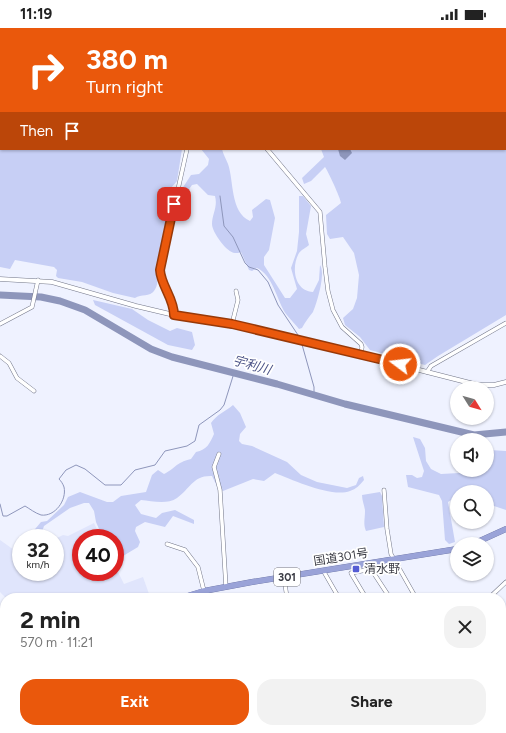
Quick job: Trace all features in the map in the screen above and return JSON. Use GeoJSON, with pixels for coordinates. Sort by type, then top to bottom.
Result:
{"type":"FeatureCollection","features":[{"type":"Feature","properties":{"kind":"highway"},"geometry":{"type":"LineString","coordinates":[[488,537],[506,529]]}},
{"type":"Feature","properties":{"kind":"highway","name":"国道301号"},"geometry":{"type":"LineString","coordinates":[[197,593],[284,577],[324,572],[450,550]]}},
{"type":"Feature","properties":{"kind":"street"},"geometry":{"type":"LineString","coordinates":[[174,315],[174,304],[161,277],[160,270],[187,150]]}},
{"type":"Feature","properties":{"kind":"street"},"geometry":{"type":"LineString","coordinates":[[268,150],[320,212],[328,291],[333,310],[342,327],[362,347],[361,354]]}},
{"type":"Feature","properties":{"kind":"street"},"geometry":{"type":"LineString","coordinates":[[0,279],[38,280],[71,286],[174,315],[232,324],[298,339],[478,385],[494,385],[506,382]]}},
{"type":"Feature","properties":{"kind":"street"},"geometry":{"type":"LineString","coordinates":[[0,324],[32,306],[38,280]]}},
{"type":"Feature","properties":{"kind":"street"},"geometry":{"type":"LineString","coordinates":[[232,324],[238,300],[236,291]]}},
{"type":"Feature","properties":{"kind":"street"},"geometry":{"type":"LineString","coordinates":[[427,372],[431,366],[506,323]]}},
{"type":"Feature","properties":{"kind":"street"},"geometry":{"type":"LineString","coordinates":[[0,356],[9,363],[17,378],[34,391]]}},
{"type":"Feature","properties":{"kind":"street"},"geometry":{"type":"LineString","coordinates":[[219,454],[214,467],[220,490],[226,587]]}},
{"type":"Feature","properties":{"kind":"street"},"geometry":{"type":"LineString","coordinates":[[384,490],[387,529],[393,560],[413,593]]}},
{"type":"Feature","properties":{"kind":"street"},"geometry":{"type":"LineString","coordinates":[[167,544],[185,550],[198,567],[204,591]]}},
{"type":"Feature","properties":{"kind":"street"},"geometry":{"type":"LineString","coordinates":[[363,593],[351,573],[371,568],[387,593]]}},
{"type":"Feature","properties":{"kind":"street"},"geometry":{"type":"LineString","coordinates":[[324,572],[336,593]]}},
{"type":"Feature","properties":{"kind":"street"},"geometry":{"type":"LineString","coordinates":[[284,577],[286,593]]}},
{"type":"Feature","properties":{"kind":"street"},"geometry":{"type":"LineString","coordinates":[[494,593],[506,582]]}},
{"type":"Feature","properties":{"kind":"shaded area"},"geometry":{"type":"Polygon","coordinates":[[[0,150],[182,150],[177,181],[165,195],[163,203],[167,213],[167,223],[159,255],[157,284],[152,293],[135,298],[113,293],[82,282],[58,278],[56,276],[57,270],[54,267],[15,260],[10,269],[0,267],[0,150]]]}},
{"type":"Feature","properties":{"kind":"shaded area"},"geometry":{"type":"Polygon","coordinates":[[[202,150],[222,150],[230,171],[236,203],[239,211],[244,217],[250,221],[253,217],[252,210],[266,199],[270,200],[275,218],[269,250],[264,257],[264,265],[285,298],[290,298],[297,289],[291,268],[297,251],[299,232],[299,196],[303,196],[311,206],[306,234],[309,245],[299,253],[295,265],[295,271],[298,283],[307,291],[313,292],[319,280],[320,265],[322,274],[319,295],[315,308],[302,328],[299,329],[286,314],[267,276],[257,268],[252,271],[249,270],[241,252],[236,253],[228,250],[217,237],[212,224],[216,204],[215,196],[208,195],[197,184],[192,185],[187,192],[182,194],[180,192],[191,175],[199,174],[208,165],[209,159],[202,150]]]}},
{"type":"Feature","properties":{"kind":"shaded area"},"geometry":{"type":"Polygon","coordinates":[[[321,150],[506,150],[506,315],[425,365],[370,350],[360,337],[345,325],[343,318],[353,309],[357,298],[359,275],[354,253],[343,237],[330,239],[327,234],[326,215],[341,203],[334,184],[325,167],[311,181],[304,184],[302,178],[324,157],[321,150]]]}},
{"type":"Feature","properties":{"kind":"shaded area"},"geometry":{"type":"Polygon","coordinates":[[[338,150],[350,150],[352,153],[345,160],[340,156],[338,150]]]}},
{"type":"Feature","properties":{"kind":"shaded area"},"geometry":{"type":"Polygon","coordinates":[[[93,300],[132,309],[148,320],[170,331],[177,328],[192,332],[195,345],[192,350],[168,345],[95,305],[93,300]]]}},
{"type":"Feature","properties":{"kind":"shaded area"},"geometry":{"type":"Polygon","coordinates":[[[233,405],[240,413],[246,427],[240,434],[239,441],[242,444],[252,446],[287,462],[301,475],[317,482],[347,488],[356,485],[359,478],[363,476],[364,480],[358,487],[342,493],[312,487],[275,473],[264,481],[253,479],[223,491],[217,486],[212,476],[206,476],[196,480],[173,500],[159,502],[141,500],[135,505],[141,514],[156,518],[162,513],[175,510],[194,520],[194,524],[173,516],[165,527],[145,522],[136,527],[135,531],[140,542],[138,547],[124,555],[124,529],[99,529],[94,511],[89,503],[84,503],[70,508],[44,526],[43,529],[35,529],[41,522],[47,521],[64,505],[68,497],[80,492],[107,502],[113,502],[121,496],[146,492],[152,475],[158,470],[164,474],[179,464],[191,459],[196,452],[205,448],[214,434],[211,423],[218,415],[233,405]]]}},
{"type":"Feature","properties":{"kind":"shaded area"},"geometry":{"type":"Polygon","coordinates":[[[413,437],[420,439],[425,448],[426,461],[431,469],[441,474],[450,474],[450,477],[494,477],[494,450],[506,451],[506,510],[494,506],[494,485],[450,485],[450,501],[448,502],[450,529],[453,529],[454,537],[450,537],[449,544],[445,540],[442,501],[439,495],[408,487],[406,475],[412,475],[417,478],[422,477],[424,471],[413,437]]]}},
{"type":"Feature","properties":{"kind":"shaded area"},"geometry":{"type":"Polygon","coordinates":[[[380,492],[382,496],[384,527],[366,531],[364,524],[365,509],[362,495],[380,492]]]}},
{"type":"Feature","properties":{"kind":"shaded area"},"geometry":{"type":"Polygon","coordinates":[[[94,523],[97,529],[82,529],[94,523]]]}},
{"type":"Feature","properties":{"kind":"shaded area"},"geometry":{"type":"Polygon","coordinates":[[[72,534],[72,581],[122,581],[124,584],[143,577],[149,593],[0,592],[0,540],[12,549],[12,581],[64,581],[64,535],[68,536],[72,534]]]}},
{"type":"Feature","properties":{"kind":"waterway"},"geometry":{"type":"LineString","coordinates":[[220,196],[224,226],[233,237],[245,263],[249,267],[258,270],[268,282],[278,305],[300,338]]}},
{"type":"Feature","properties":{"kind":"waterway","name":"宇利川"},"geometry":{"type":"LineString","coordinates":[[0,295],[41,297],[60,301],[85,310],[151,349],[172,357],[277,384],[345,404],[474,435],[506,432]]}},
{"type":"Feature","properties":{"kind":"waterway"},"geometry":{"type":"LineString","coordinates":[[301,341],[314,387],[314,394]]}},
{"type":"Feature","properties":{"kind":"waterway"},"geometry":{"type":"LineString","coordinates":[[0,504],[3,516],[7,516],[25,506],[41,515],[51,513],[59,507],[64,497],[64,487],[59,479],[66,470],[76,465],[85,469],[105,485],[121,485],[135,470],[155,465],[165,451],[187,446],[195,441],[199,425],[220,410],[224,405],[234,373]]}},
{"type":"Feature","properties":{"kind":"place","name":"清水野"},"geometry":{"type":"Point","coordinates":[356,569]}},
{"type":"Feature","properties":{"kind":"route"},"geometry":{"type":"LineString","coordinates":[[174,204],[160,270],[161,277],[174,304],[174,315],[232,324],[400,364]]}}]}
